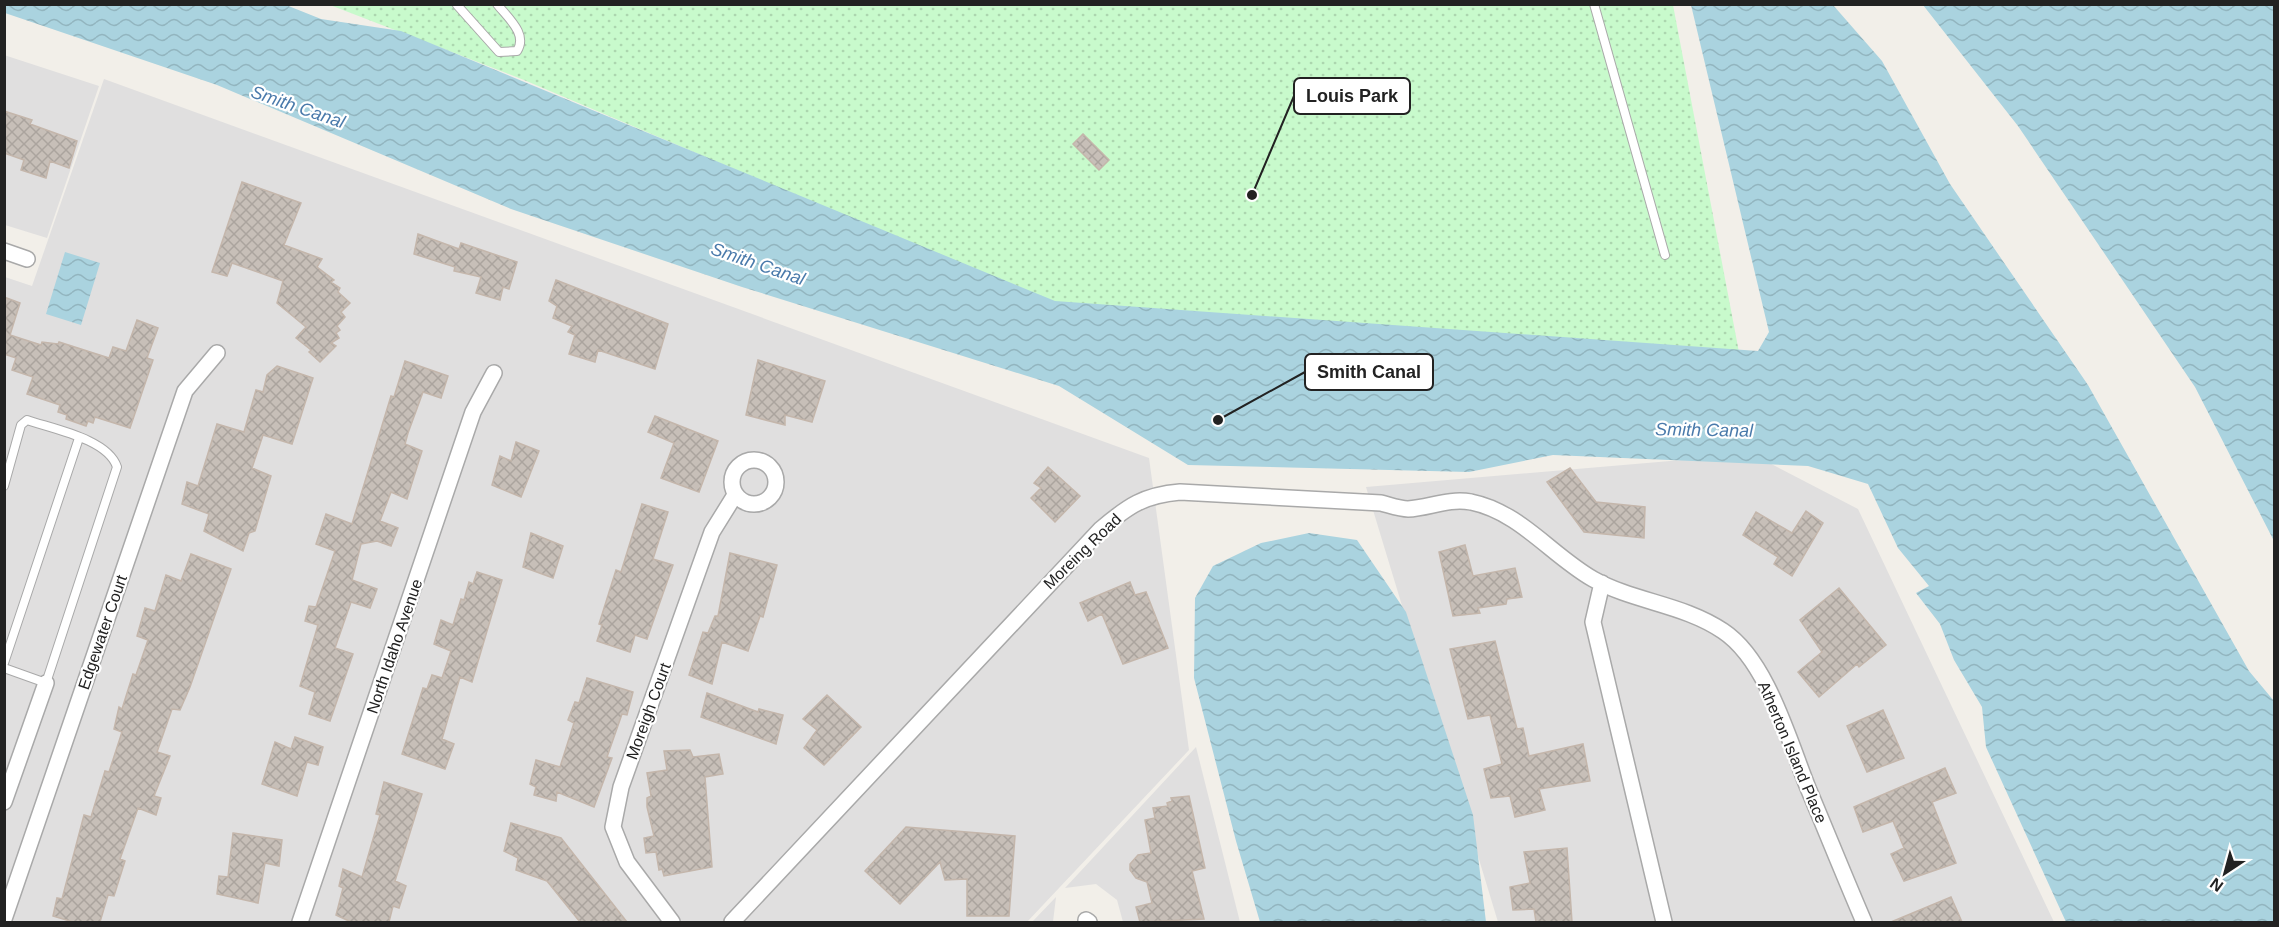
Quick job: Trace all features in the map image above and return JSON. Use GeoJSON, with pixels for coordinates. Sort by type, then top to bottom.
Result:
{"type":"FeatureCollection","features":[{"type":"Feature","properties":{"kind":"street"},"geometry":{"type":"LineString","coordinates":[[4,251],[27,259]]}},
{"type":"Feature","properties":{"kind":"street","name":"Edgewater Court"},"geometry":{"type":"LineString","coordinates":[[4,919],[185,391],[217,353]]}},
{"type":"Feature","properties":{"kind":"street","name":"North Idaho Avenue"},"geometry":{"type":"LineString","coordinates":[[300,922],[472,412],[494,373]]}},
{"type":"Feature","properties":{"kind":"street","name":"Moreing Road"},"geometry":{"type":"LineString","coordinates":[[732,922],[1076,553],[1101,529],[1139,500],[1158,494],[1180,492],[1381,503],[1406,509],[1448,501],[1469,502],[1499,511],[1556,552]]}},
{"type":"Feature","properties":{"kind":"street","name":"Moreigh Court"},"geometry":{"type":"LineString","coordinates":[[672,922],[627,862],[613,827],[621,786],[708,543],[735,495]]}},
{"type":"Feature","properties":{"kind":"street","name":"Atherton Island Place"},"geometry":{"type":"LineString","coordinates":[[1556,552],[1602,583],[1706,620],[1725,632],[1747,655],[1770,694],[1864,922]]}},
{"type":"Feature","properties":{"kind":"street"},"geometry":{"type":"LineString","coordinates":[[1602,583],[1593,622],[1664,922]]}},
{"type":"Feature","properties":{"kind":"street"},"geometry":{"type":"LineString","coordinates":[[4,801],[46,683]]}},
{"type":"Feature","properties":{"kind":"lane"},"geometry":{"type":"LineString","coordinates":[[458,5],[499,52],[517,51],[521,44],[520,33],[496,4]]}},
{"type":"Feature","properties":{"kind":"lane"},"geometry":{"type":"LineString","coordinates":[[1594,4],[1665,255]]}},
{"type":"Feature","properties":{"kind":"lane"},"geometry":{"type":"LineString","coordinates":[[4,486],[24,421],[27,420],[105,448],[114,459],[117,470],[46,683],[4,668]]}},
{"type":"Feature","properties":{"kind":"lane"},"geometry":{"type":"LineString","coordinates":[[4,663],[79,438]]}},
{"type":"Feature","properties":{"kind":"shaded area"},"geometry":{"type":"Polygon","coordinates":[[[4,55],[99,86],[47,238],[5,225],[4,55]]]}},
{"type":"Feature","properties":{"kind":"shaded area"},"geometry":{"type":"Polygon","coordinates":[[[104,79],[1149,458],[1189,750],[1027,922],[5,922],[5,277],[32,286],[104,79]]]}},
{"type":"Feature","properties":{"kind":"shaded area"},"geometry":{"type":"Polygon","coordinates":[[[1752,454],[1858,509],[2054,922],[1498,922],[1366,487],[1752,454]]]}},
{"type":"Feature","properties":{"kind":"shaded area"},"geometry":{"type":"Polygon","coordinates":[[[1196,747],[1240,922],[1123,922],[1117,900],[1096,884],[1065,888],[1196,747]]]}},
{"type":"Feature","properties":{"kind":"shaded area"},"geometry":{"type":"Polygon","coordinates":[[[1056,897],[1053,922],[1032,922],[1056,897]]]}},
{"type":"Feature","properties":{"kind":"green space"},"geometry":{"type":"Polygon","coordinates":[[[330,5],[1673,5],[1742,368],[1067,310],[524,80],[330,5]]]}},
{"type":"Feature","properties":{"kind":"water"},"geometry":{"type":"Polygon","coordinates":[[[5,4],[286,5],[321,19],[401,31],[1055,301],[1758,351],[1769,332],[1691,5],[1833,5],[1882,61],[1950,184],[2088,385],[2249,671],[2274,701],[2274,922],[2066,922],[1986,747],[1982,707],[1954,660],[1940,624],[1916,593],[1929,586],[1898,548],[1868,484],[1808,466],[1553,455],[1469,472],[1188,465],[1059,386],[742,287],[511,209],[217,85],[5,13],[5,4]]]}},
{"type":"Feature","properties":{"kind":"water"},"geometry":{"type":"Polygon","coordinates":[[[1923,5],[2274,5],[2274,541],[2195,387],[2018,126],[1923,5]]]}},
{"type":"Feature","properties":{"kind":"water"},"geometry":{"type":"Polygon","coordinates":[[[65,252],[100,263],[81,325],[46,314],[65,252]]]}},
{"type":"Feature","properties":{"kind":"water"},"geometry":{"type":"Polygon","coordinates":[[[1309,533],[1357,540],[1406,612],[1473,815],[1486,922],[1260,922],[1236,841],[1194,678],[1195,598],[1213,566],[1261,543],[1309,533]]]}},
{"type":"Feature","properties":{"kind":"building"},"geometry":{"type":"Polygon","coordinates":[[[4,111],[32,120],[30,124],[77,141],[69,168],[50,161],[46,178],[21,170],[24,160],[4,153],[4,111]]]}},
{"type":"Feature","properties":{"kind":"building"},"geometry":{"type":"Polygon","coordinates":[[[1083,134],[1109,160],[1099,170],[1073,144],[1083,134]]]}},
{"type":"Feature","properties":{"kind":"building"},"geometry":{"type":"Polygon","coordinates":[[[242,182],[301,203],[284,245],[322,259],[317,267],[334,280],[331,282],[340,288],[338,292],[350,303],[341,312],[345,317],[337,326],[340,330],[336,333],[339,338],[331,343],[336,346],[320,362],[309,352],[311,350],[296,338],[306,327],[277,303],[283,281],[232,263],[227,276],[212,272],[242,182]]]}},
{"type":"Feature","properties":{"kind":"building"},"geometry":{"type":"Polygon","coordinates":[[[418,234],[459,249],[461,243],[517,262],[509,289],[503,287],[500,300],[476,293],[481,277],[454,271],[455,267],[414,254],[418,234]]]}},
{"type":"Feature","properties":{"kind":"building"},"geometry":{"type":"Polygon","coordinates":[[[556,280],[668,324],[655,369],[598,350],[595,362],[569,354],[575,335],[568,332],[572,326],[553,318],[557,306],[549,301],[556,280]]]}},
{"type":"Feature","properties":{"kind":"building"},"geometry":{"type":"Polygon","coordinates":[[[4,297],[20,303],[10,335],[41,345],[42,342],[58,344],[59,342],[109,358],[113,347],[126,351],[137,320],[158,328],[147,358],[153,360],[130,428],[95,417],[93,423],[88,421],[86,426],[66,419],[67,415],[58,412],[60,405],[27,394],[33,377],[12,370],[16,358],[4,354],[4,297]]]}},
{"type":"Feature","properties":{"kind":"building"},"geometry":{"type":"Polygon","coordinates":[[[758,360],[825,381],[812,422],[785,415],[785,425],[746,415],[758,360]]]}},
{"type":"Feature","properties":{"kind":"building"},"geometry":{"type":"Polygon","coordinates":[[[405,361],[448,376],[441,398],[423,392],[408,433],[405,444],[422,451],[407,499],[391,492],[380,521],[398,528],[391,546],[377,541],[361,544],[352,580],[377,589],[370,608],[351,602],[335,648],[353,654],[330,721],[309,714],[315,692],[300,686],[318,625],[305,621],[309,606],[316,607],[335,551],[316,544],[326,514],[352,524],[391,396],[394,397],[405,361]]]}},
{"type":"Feature","properties":{"kind":"building"},"geometry":{"type":"Polygon","coordinates":[[[277,366],[313,378],[292,444],[263,435],[252,468],[271,476],[255,531],[249,533],[243,551],[204,531],[209,514],[182,504],[187,482],[198,486],[217,424],[244,432],[256,390],[263,392],[267,375],[277,366]]]}},
{"type":"Feature","properties":{"kind":"building"},"geometry":{"type":"Polygon","coordinates":[[[655,416],[718,441],[699,492],[661,478],[674,443],[648,432],[655,416]]]}},
{"type":"Feature","properties":{"kind":"building"},"geometry":{"type":"Polygon","coordinates":[[[516,442],[539,451],[521,497],[492,485],[500,456],[511,461],[516,442]]]}},
{"type":"Feature","properties":{"kind":"building"},"geometry":{"type":"Polygon","coordinates":[[[1048,467],[1080,496],[1055,522],[1031,498],[1041,488],[1034,483],[1048,467]]]}},
{"type":"Feature","properties":{"kind":"building"},"geometry":{"type":"Polygon","coordinates":[[[1570,468],[1596,502],[1645,507],[1644,538],[1584,532],[1547,482],[1570,468]]]}},
{"type":"Feature","properties":{"kind":"building"},"geometry":{"type":"Polygon","coordinates":[[[642,504],[668,512],[653,559],[673,565],[647,639],[635,635],[630,652],[597,641],[602,625],[599,624],[616,570],[621,572],[642,504]]]}},
{"type":"Feature","properties":{"kind":"building"},"geometry":{"type":"Polygon","coordinates":[[[1806,511],[1823,523],[1792,576],[1774,564],[1778,557],[1743,535],[1756,512],[1792,533],[1806,511]]]}},
{"type":"Feature","properties":{"kind":"building"},"geometry":{"type":"Polygon","coordinates":[[[531,533],[563,546],[553,578],[523,567],[531,533]]]}},
{"type":"Feature","properties":{"kind":"building"},"geometry":{"type":"Polygon","coordinates":[[[1465,545],[1473,576],[1515,568],[1522,597],[1507,599],[1506,604],[1478,608],[1480,613],[1453,616],[1439,552],[1465,545]]]}},
{"type":"Feature","properties":{"kind":"building"},"geometry":{"type":"Polygon","coordinates":[[[730,553],[777,565],[763,617],[760,616],[748,651],[722,642],[712,684],[689,675],[703,632],[708,633],[715,616],[718,616],[730,553]]]}},
{"type":"Feature","properties":{"kind":"building"},"geometry":{"type":"Polygon","coordinates":[[[191,554],[231,569],[190,687],[180,710],[172,709],[157,752],[170,756],[154,796],[161,798],[156,815],[138,808],[120,859],[125,861],[114,896],[108,895],[100,922],[73,922],[53,916],[57,898],[62,899],[84,815],[91,817],[105,771],[109,772],[122,732],[114,729],[119,707],[122,709],[133,674],[136,675],[148,640],[137,636],[145,608],[155,611],[166,575],[181,581],[191,554]]]}},
{"type":"Feature","properties":{"kind":"building"},"geometry":{"type":"Polygon","coordinates":[[[477,572],[502,580],[472,682],[460,677],[442,739],[454,744],[445,769],[402,754],[423,688],[427,689],[432,675],[442,678],[451,651],[434,644],[441,620],[453,625],[461,599],[464,600],[469,582],[473,584],[477,572]]]}},
{"type":"Feature","properties":{"kind":"building"},"geometry":{"type":"Polygon","coordinates":[[[1130,582],[1135,595],[1146,592],[1168,648],[1123,664],[1102,614],[1088,621],[1080,603],[1130,582]]]}},
{"type":"Feature","properties":{"kind":"building"},"geometry":{"type":"Polygon","coordinates":[[[1839,588],[1886,645],[1859,667],[1857,664],[1819,697],[1798,672],[1822,652],[1800,620],[1839,588]]]}},
{"type":"Feature","properties":{"kind":"building"},"geometry":{"type":"Polygon","coordinates":[[[1495,641],[1517,729],[1523,728],[1529,756],[1583,744],[1590,781],[1539,789],[1545,810],[1515,817],[1510,796],[1491,798],[1484,769],[1502,764],[1490,715],[1468,719],[1450,649],[1495,641]]]}},
{"type":"Feature","properties":{"kind":"building"},"geometry":{"type":"Polygon","coordinates":[[[587,678],[633,692],[627,715],[622,714],[607,757],[612,758],[594,807],[557,792],[556,801],[534,795],[536,787],[530,784],[536,760],[560,767],[574,723],[568,720],[575,702],[579,703],[587,678]]]}},
{"type":"Feature","properties":{"kind":"building"},"geometry":{"type":"Polygon","coordinates":[[[707,693],[758,712],[759,709],[783,715],[776,744],[701,717],[707,693]]]}},
{"type":"Feature","properties":{"kind":"building"},"geometry":{"type":"Polygon","coordinates":[[[827,695],[861,727],[824,765],[804,748],[817,730],[803,719],[827,695]]]}},
{"type":"Feature","properties":{"kind":"building"},"geometry":{"type":"Polygon","coordinates":[[[1883,710],[1904,758],[1867,772],[1847,726],[1883,710]]]}},
{"type":"Feature","properties":{"kind":"building"},"geometry":{"type":"Polygon","coordinates":[[[295,737],[323,747],[318,765],[307,762],[297,796],[262,784],[275,742],[291,749],[295,737]]]}},
{"type":"Feature","properties":{"kind":"building"},"geometry":{"type":"Polygon","coordinates":[[[690,750],[693,757],[719,754],[723,774],[705,777],[712,867],[664,876],[662,869],[659,870],[656,852],[646,853],[644,838],[654,836],[647,807],[647,798],[651,796],[647,773],[667,770],[664,751],[690,750]]]}},
{"type":"Feature","properties":{"kind":"building"},"geometry":{"type":"Polygon","coordinates":[[[1945,768],[1956,793],[1932,802],[1956,863],[1904,881],[1891,854],[1904,848],[1893,821],[1863,832],[1854,807],[1945,768]]]}},
{"type":"Feature","properties":{"kind":"building"},"geometry":{"type":"Polygon","coordinates":[[[384,782],[422,794],[395,881],[406,886],[399,908],[393,906],[389,922],[351,922],[336,915],[343,888],[339,886],[343,869],[362,877],[380,815],[376,814],[384,782]]]}},
{"type":"Feature","properties":{"kind":"building"},"geometry":{"type":"Polygon","coordinates":[[[1189,796],[1205,868],[1192,871],[1204,919],[1140,922],[1136,907],[1152,903],[1147,882],[1136,878],[1130,870],[1130,864],[1138,855],[1151,853],[1145,820],[1155,818],[1153,808],[1168,806],[1167,803],[1172,801],[1171,798],[1189,796]]]}},
{"type":"Feature","properties":{"kind":"building"},"geometry":{"type":"Polygon","coordinates":[[[511,823],[561,838],[627,922],[580,922],[547,881],[516,870],[518,858],[504,851],[511,823]]]}},
{"type":"Feature","properties":{"kind":"building"},"geometry":{"type":"Polygon","coordinates":[[[906,827],[1015,836],[1009,916],[967,916],[967,879],[945,880],[940,862],[900,904],[865,871],[906,827]]]}},
{"type":"Feature","properties":{"kind":"building"},"geometry":{"type":"Polygon","coordinates":[[[233,833],[282,840],[279,866],[265,863],[258,903],[217,894],[219,876],[228,877],[233,833]]]}},
{"type":"Feature","properties":{"kind":"building"},"geometry":{"type":"Polygon","coordinates":[[[1567,848],[1572,922],[1536,922],[1534,909],[1513,910],[1510,887],[1530,883],[1524,852],[1567,848]]]}},
{"type":"Feature","properties":{"kind":"building"},"geometry":{"type":"Polygon","coordinates":[[[1951,897],[1962,922],[1891,922],[1951,897]]]}},
{"type":"Feature","properties":{"kind":"place","name":"Louis Park"},"geometry":{"type":"Point","coordinates":[1252,195]}},
{"type":"Feature","properties":{"kind":"place","name":"Smith Canal"},"geometry":{"type":"Point","coordinates":[1218,420]}}]}
